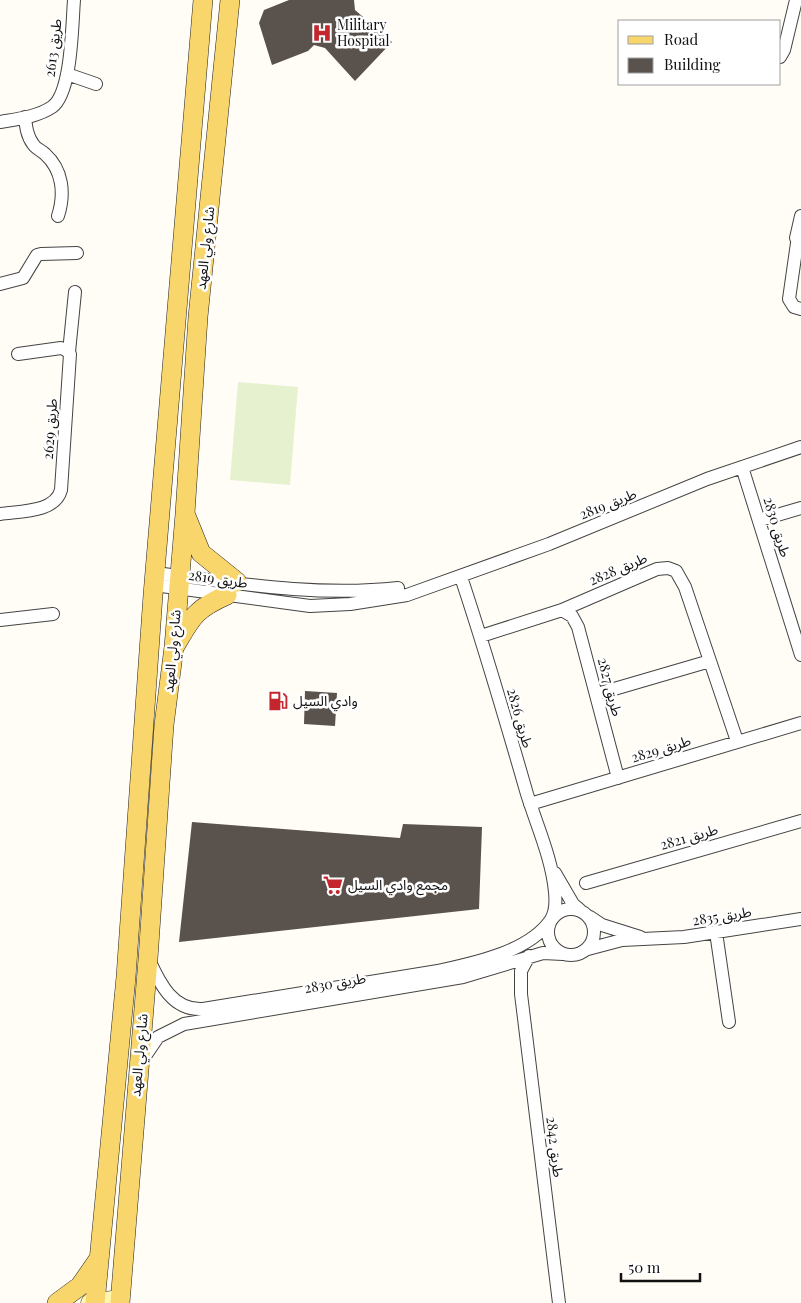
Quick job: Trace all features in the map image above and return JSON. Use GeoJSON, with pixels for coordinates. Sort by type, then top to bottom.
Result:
{"type":"FeatureCollection","features":[{"type":"Feature","properties":{"kind":"main road","name":"شارع ولي العهد"},"geometry":{"type":"LineString","coordinates":[[95,1303],[166,580],[168,424],[203,0]]}},
{"type":"Feature","properties":{"kind":"main road","name":"شارع ولي العهد"},"geometry":{"type":"LineString","coordinates":[[120,1301],[148,959],[164,725],[174,647],[166,580],[185,514],[198,317],[230,0]]}},
{"type":"Feature","properties":{"kind":"main road"},"geometry":{"type":"LineString","coordinates":[[174,647],[193,616],[232,589],[201,553],[185,514]]}},
{"type":"Feature","properties":{"kind":"main road"},"geometry":{"type":"LineString","coordinates":[[57,1303],[80,1286],[99,1257]]}},
{"type":"Feature","properties":{"kind":"street","name":"طريق 2613"},"geometry":{"type":"LineString","coordinates":[[24,117],[45,111],[60,99],[67,74],[74,0]]}},
{"type":"Feature","properties":{"kind":"street"},"geometry":{"type":"LineString","coordinates":[[781,55],[784,50],[796,0]]}},
{"type":"Feature","properties":{"kind":"street"},"geometry":{"type":"LineString","coordinates":[[67,74],[96,84]]}},
{"type":"Feature","properties":{"kind":"street"},"geometry":{"type":"LineString","coordinates":[[0,122],[24,117],[31,142],[35,148],[46,154],[58,172],[63,189],[63,201],[58,216]]}},
{"type":"Feature","properties":{"kind":"street"},"geometry":{"type":"LineString","coordinates":[[801,216],[796,238],[799,244],[789,299],[794,307],[801,309]]}},
{"type":"Feature","properties":{"kind":"street"},"geometry":{"type":"LineString","coordinates":[[0,284],[23,278],[41,254],[77,254]]}},
{"type":"Feature","properties":{"kind":"street","name":"طريق 2629"},"geometry":{"type":"LineString","coordinates":[[0,514],[46,507],[54,503],[60,495],[69,352],[75,292]]}},
{"type":"Feature","properties":{"kind":"street"},"geometry":{"type":"LineString","coordinates":[[18,354],[61,348],[69,352]]}},
{"type":"Feature","properties":{"kind":"street","name":"طريق 2819"},"geometry":{"type":"LineString","coordinates":[[166,580],[232,589],[310,606],[350,604],[407,595],[461,577],[742,467],[801,447]]}},
{"type":"Feature","properties":{"kind":"street","name":"طريق 2830"},"geometry":{"type":"LineString","coordinates":[[742,467],[801,655]]}},
{"type":"Feature","properties":{"kind":"street"},"geometry":{"type":"LineString","coordinates":[[760,520],[801,508]]}},
{"type":"Feature","properties":{"kind":"street","name":"طريق 2828"},"geometry":{"type":"LineString","coordinates":[[481,636],[562,610],[646,572],[668,568],[676,571],[681,578],[737,741]]}},
{"type":"Feature","properties":{"kind":"street","name":"طريق 2826"},"geometry":{"type":"LineString","coordinates":[[461,577],[481,636],[550,868],[556,908],[551,920]]}},
{"type":"Feature","properties":{"kind":"street","name":"طريق 2819"},"geometry":{"type":"LineString","coordinates":[[232,589],[311,592],[425,588]]}},
{"type":"Feature","properties":{"kind":"street"},"geometry":{"type":"LineString","coordinates":[[346,591],[350,604]]}},
{"type":"Feature","properties":{"kind":"street"},"geometry":{"type":"LineString","coordinates":[[310,606],[311,592]]}},
{"type":"Feature","properties":{"kind":"street","name":"طريق 2827"},"geometry":{"type":"LineString","coordinates":[[562,610],[572,616],[578,627],[618,778]]}},
{"type":"Feature","properties":{"kind":"street"},"geometry":{"type":"LineString","coordinates":[[0,620],[53,614]]}},
{"type":"Feature","properties":{"kind":"street"},"geometry":{"type":"LineString","coordinates":[[597,694],[710,661]]}},
{"type":"Feature","properties":{"kind":"street","name":"طريق 2829"},"geometry":{"type":"LineString","coordinates":[[530,804],[801,723]]}},
{"type":"Feature","properties":{"kind":"street","name":"طريق 2821"},"geometry":{"type":"LineString","coordinates":[[586,883],[801,821]]}},
{"type":"Feature","properties":{"kind":"street","name":"طريق 2826"},"geometry":{"type":"LineString","coordinates":[[550,868],[573,904],[583,912]]}},
{"type":"Feature","properties":{"kind":"street"},"geometry":{"type":"LineString","coordinates":[[567,909],[583,912],[591,919],[595,931],[594,938],[588,949],[576,956],[562,954],[557,951],[549,940],[551,920],[561,911],[567,909]]}},
{"type":"Feature","properties":{"kind":"street","name":"طريق 2835"},"geometry":{"type":"LineString","coordinates":[[583,912],[602,925],[647,939]]}},
{"type":"Feature","properties":{"kind":"street","name":"طريق 2835"},"geometry":{"type":"LineString","coordinates":[[588,949],[622,940],[716,932],[801,919]]}},
{"type":"Feature","properties":{"kind":"street","name":"طريق 2830"},"geometry":{"type":"LineString","coordinates":[[137,1076],[152,1042],[164,1033],[184,1024],[463,977],[504,959],[535,938],[551,920]]}},
{"type":"Feature","properties":{"kind":"street"},"geometry":{"type":"LineString","coordinates":[[716,932],[729,1022]]}},
{"type":"Feature","properties":{"kind":"street","name":"طريق 2830"},"geometry":{"type":"LineString","coordinates":[[148,959],[165,990],[176,1003],[193,1010],[438,972],[543,953],[562,954]]}},
{"type":"Feature","properties":{"kind":"street","name":"طريق 2842"},"geometry":{"type":"LineString","coordinates":[[529,956],[521,971],[521,994],[559,1303]]}},
{"type":"Feature","properties":{"kind":"street","name":"طريق 2842"},"geometry":{"type":"LineString","coordinates":[[504,959],[515,978],[521,994]]}},
{"type":"Feature","properties":{"kind":"street"},"geometry":{"type":"LineString","coordinates":[[90,1303],[120,1301]]}},
{"type":"Feature","properties":{"kind":"green space"},"geometry":{"type":"Polygon","coordinates":[[[238,382],[298,387],[290,485],[230,480],[238,382]]]}},
{"type":"Feature","properties":{"kind":"building","name":"Military Hospital"},"geometry":{"type":"Polygon","coordinates":[[[289,0],[354,0],[355,10],[392,42],[355,81],[325,48],[314,45],[308,51],[272,65],[259,23],[264,10],[289,0]]]}},
{"type":"Feature","properties":{"kind":"building"},"geometry":{"type":"Polygon","coordinates":[[[305,691],[337,693],[335,726],[304,724],[305,691]]]}},
{"type":"Feature","properties":{"kind":"building","name":"مجمع وادي السيل"},"geometry":{"type":"Polygon","coordinates":[[[192,822],[400,838],[403,824],[482,827],[479,909],[179,942],[192,822]]]}},
{"type":"Feature","properties":{"kind":"place","name":"Military Hospital"},"geometry":{"type":"Point","coordinates":[322,33]}},
{"type":"Feature","properties":{"kind":"place","name":"وادي السيل"},"geometry":{"type":"Point","coordinates":[278,701]}},
{"type":"Feature","properties":{"kind":"place","name":"مجمع وادي السيل"},"geometry":{"type":"Point","coordinates":[333,885]}}]}
